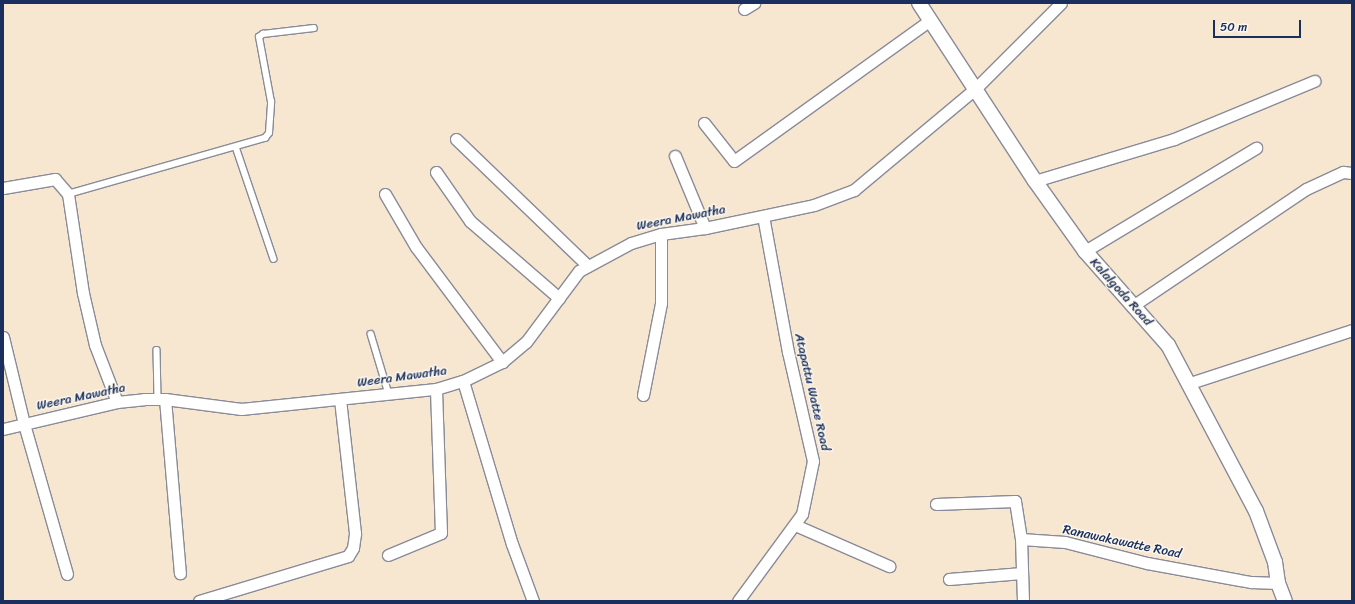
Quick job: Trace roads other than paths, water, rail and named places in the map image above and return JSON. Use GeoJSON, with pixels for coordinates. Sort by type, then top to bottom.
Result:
{"type":"FeatureCollection","features":[{"type":"Feature","properties":{"kind":"street"},"geometry":{"type":"LineString","coordinates":[[744,9],[754,3]]}},
{"type":"Feature","properties":{"kind":"street","name":"Kalalgoda Road"},"geometry":{"type":"LineString","coordinates":[[920,3],[976,88],[1034,181],[1085,251],[1168,345],[1190,383],[1256,511],[1275,562],[1278,582],[1285,601]]}},
{"type":"Feature","properties":{"kind":"street","name":"Weera Mawatha"},"geometry":{"type":"LineString","coordinates":[[3,429],[117,402],[161,399],[241,409],[436,389],[463,381],[502,362],[526,342],[579,271],[631,243],[661,234],[705,228],[814,205],[854,190],[976,88],[1061,3]]}},
{"type":"Feature","properties":{"kind":"street"},"geometry":{"type":"LineString","coordinates":[[704,123],[734,161],[930,20]]}},
{"type":"Feature","properties":{"kind":"street"},"geometry":{"type":"LineString","coordinates":[[1034,181],[1174,139],[1314,81]]}},
{"type":"Feature","properties":{"kind":"street"},"geometry":{"type":"LineString","coordinates":[[456,139],[588,266]]}},
{"type":"Feature","properties":{"kind":"street"},"geometry":{"type":"LineString","coordinates":[[1085,251],[1256,148]]}},
{"type":"Feature","properties":{"kind":"street"},"geometry":{"type":"LineString","coordinates":[[675,156],[705,228]]}},
{"type":"Feature","properties":{"kind":"street"},"geometry":{"type":"LineString","coordinates":[[436,172],[470,221],[559,298]]}},
{"type":"Feature","properties":{"kind":"street"},"geometry":{"type":"LineString","coordinates":[[1134,305],[1306,189],[1343,172],[1352,173]]}},
{"type":"Feature","properties":{"kind":"street"},"geometry":{"type":"LineString","coordinates":[[3,188],[55,179],[68,194],[83,293],[95,345],[117,402]]}},
{"type":"Feature","properties":{"kind":"street"},"geometry":{"type":"LineString","coordinates":[[385,194],[416,247],[502,362]]}},
{"type":"Feature","properties":{"kind":"street","name":"Atapattu Watte Road"},"geometry":{"type":"LineString","coordinates":[[738,601],[802,514],[813,461],[788,352],[763,216]]}},
{"type":"Feature","properties":{"kind":"street"},"geometry":{"type":"LineString","coordinates":[[644,395],[661,303],[661,234]]}},
{"type":"Feature","properties":{"kind":"street"},"geometry":{"type":"LineString","coordinates":[[1190,383],[1352,330]]}},
{"type":"Feature","properties":{"kind":"street"},"geometry":{"type":"LineString","coordinates":[[3,337],[24,424],[67,574]]}},
{"type":"Feature","properties":{"kind":"street"},"geometry":{"type":"LineString","coordinates":[[463,381],[512,544],[534,601]]}},
{"type":"Feature","properties":{"kind":"street"},"geometry":{"type":"LineString","coordinates":[[388,555],[441,533],[436,389]]}},
{"type":"Feature","properties":{"kind":"street"},"geometry":{"type":"LineString","coordinates":[[161,399],[180,573]]}},
{"type":"Feature","properties":{"kind":"street"},"geometry":{"type":"LineString","coordinates":[[199,601],[348,556],[353,548],[355,533],[340,400]]}},
{"type":"Feature","properties":{"kind":"street"},"geometry":{"type":"LineString","coordinates":[[936,504],[1015,501],[1021,539],[1023,601]]}},
{"type":"Feature","properties":{"kind":"street"},"geometry":{"type":"LineString","coordinates":[[795,525],[889,566]]}},
{"type":"Feature","properties":{"kind":"street","name":"Ranawakawatte Road"},"geometry":{"type":"LineString","coordinates":[[1021,539],[1065,542],[1146,563],[1251,582],[1278,582]]}},
{"type":"Feature","properties":{"kind":"street"},"geometry":{"type":"LineString","coordinates":[[949,579],[1022,573]]}},
{"type":"Feature","properties":{"kind":"lane"},"geometry":{"type":"LineString","coordinates":[[68,194],[258,141],[269,134],[271,102],[259,37],[264,34],[314,28]]}},
{"type":"Feature","properties":{"kind":"lane"},"geometry":{"type":"LineString","coordinates":[[236,147],[274,259]]}},
{"type":"Feature","properties":{"kind":"lane"},"geometry":{"type":"LineString","coordinates":[[371,334],[390,394]]}},
{"type":"Feature","properties":{"kind":"lane"},"geometry":{"type":"LineString","coordinates":[[157,350],[161,399]]}}]}
